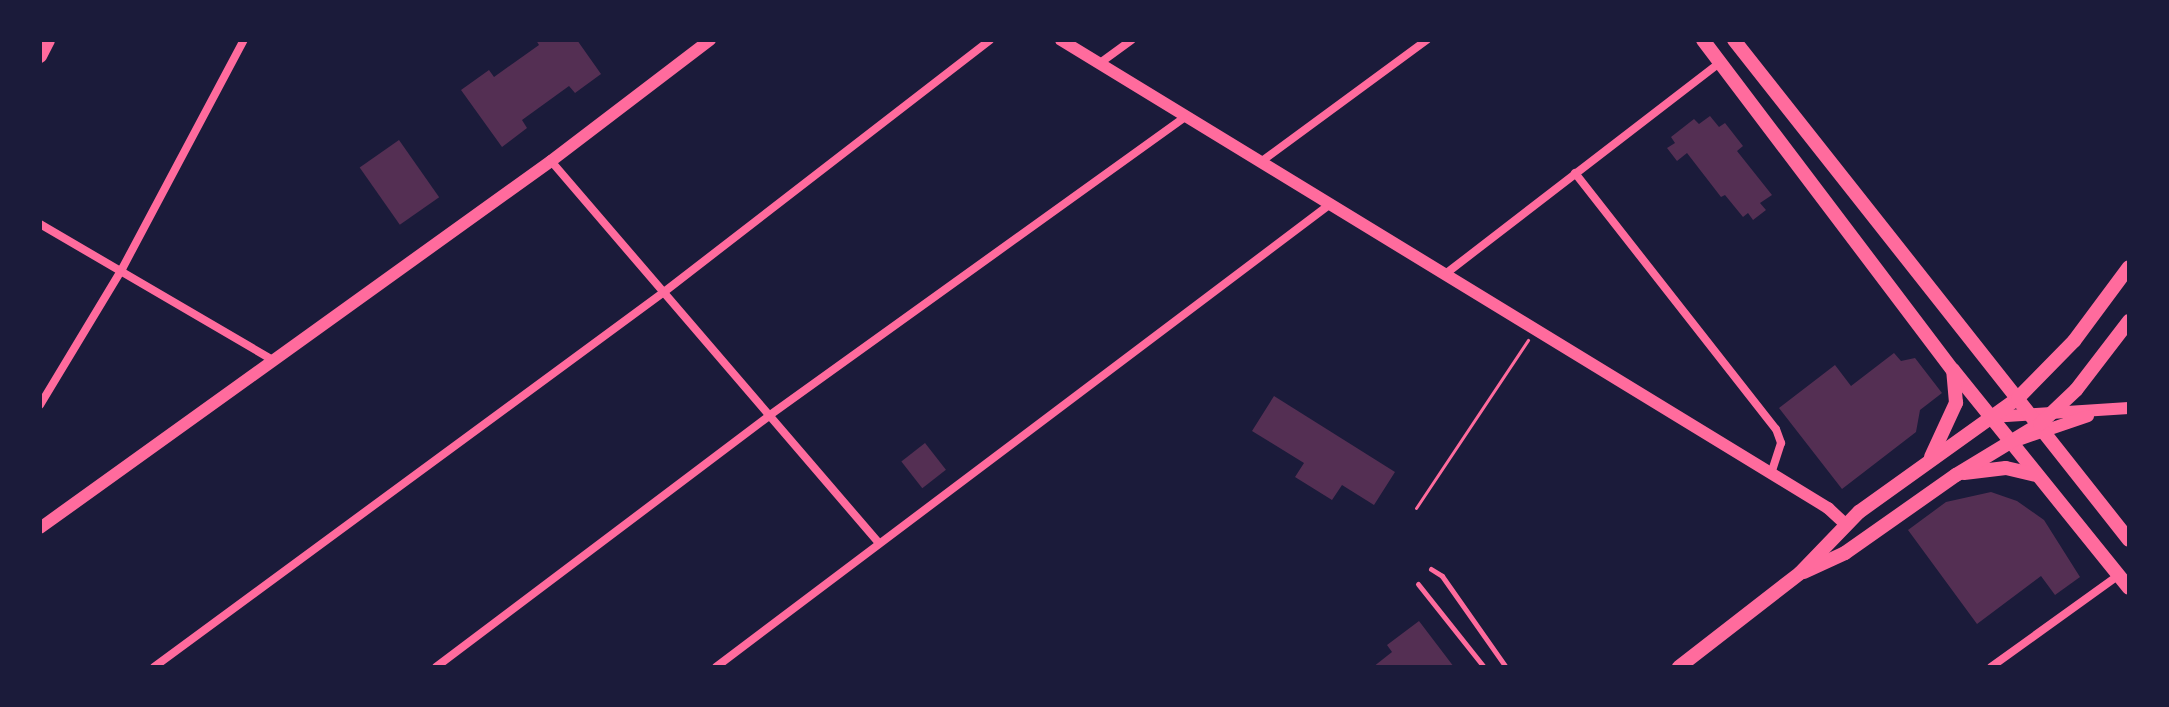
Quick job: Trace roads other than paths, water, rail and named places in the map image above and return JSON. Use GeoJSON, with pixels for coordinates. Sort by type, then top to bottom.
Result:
{"type":"FeatureCollection","features":[{"type":"Feature","properties":{"kind":"main road"},"geometry":{"type":"LineString","coordinates":[[40,56],[48,40]]}},
{"type":"Feature","properties":{"kind":"main road"},"geometry":{"type":"LineString","coordinates":[[1703,40],[1953,370],[2129,588]]}},
{"type":"Feature","properties":{"kind":"main road"},"geometry":{"type":"LineString","coordinates":[[1734,40],[2129,540]]}},
{"type":"Feature","properties":{"kind":"main road"},"geometry":{"type":"LineString","coordinates":[[1679,667],[1800,573],[1845,524],[1931,458],[2018,398],[2074,341],[2129,267]]}},
{"type":"Feature","properties":{"kind":"main road"},"geometry":{"type":"LineString","coordinates":[[1800,573],[1845,553],[1956,475],[2039,424],[2051,414],[2129,321]]}},
{"type":"Feature","properties":{"kind":"main road"},"geometry":{"type":"LineString","coordinates":[[1931,458],[1956,403],[1953,370]]}},
{"type":"Feature","properties":{"kind":"main road"},"geometry":{"type":"LineString","coordinates":[[1956,475],[1998,468],[2037,475]]}},
{"type":"Feature","properties":{"kind":"street"},"geometry":{"type":"LineString","coordinates":[[40,405],[122,269],[244,40]]}},
{"type":"Feature","properties":{"kind":"street"},"geometry":{"type":"LineString","coordinates":[[40,528],[551,161],[710,40]]}},
{"type":"Feature","properties":{"kind":"street"},"geometry":{"type":"LineString","coordinates":[[154,667],[664,292],[990,40]]}},
{"type":"Feature","properties":{"kind":"street"},"geometry":{"type":"LineString","coordinates":[[1061,40],[1771,473],[1845,524]]}},
{"type":"Feature","properties":{"kind":"street"},"geometry":{"type":"LineString","coordinates":[[1100,63],[1132,40]]}},
{"type":"Feature","properties":{"kind":"street"},"geometry":{"type":"LineString","coordinates":[[1262,161],[1427,40]]}},
{"type":"Feature","properties":{"kind":"street"},"geometry":{"type":"LineString","coordinates":[[1444,275],[1721,62]]}},
{"type":"Feature","properties":{"kind":"street"},"geometry":{"type":"LineString","coordinates":[[436,667],[770,415],[1185,117]]}},
{"type":"Feature","properties":{"kind":"street"},"geometry":{"type":"LineString","coordinates":[[551,161],[878,542]]}},
{"type":"Feature","properties":{"kind":"street"},"geometry":{"type":"LineString","coordinates":[[1575,173],[1776,429],[1781,443],[1771,473]]}},
{"type":"Feature","properties":{"kind":"street"},"geometry":{"type":"LineString","coordinates":[[716,667],[1329,205]]}},
{"type":"Feature","properties":{"kind":"street"},"geometry":{"type":"LineString","coordinates":[[40,224],[122,269],[273,360]]}},
{"type":"Feature","properties":{"kind":"street"},"geometry":{"type":"LineString","coordinates":[[1991,417],[2039,424],[2129,408]]}},
{"type":"Feature","properties":{"kind":"street"},"geometry":{"type":"LineString","coordinates":[[2051,414],[2094,413]]}},
{"type":"Feature","properties":{"kind":"street"},"geometry":{"type":"LineString","coordinates":[[1991,667],[2119,575]]}},
{"type":"Feature","properties":{"kind":"lane"},"geometry":{"type":"LineString","coordinates":[[1431,569],[1442,576],[1506,667]]}},
{"type":"Feature","properties":{"kind":"lane"},"geometry":{"type":"LineString","coordinates":[[1418,584],[1484,667]]}}]}
